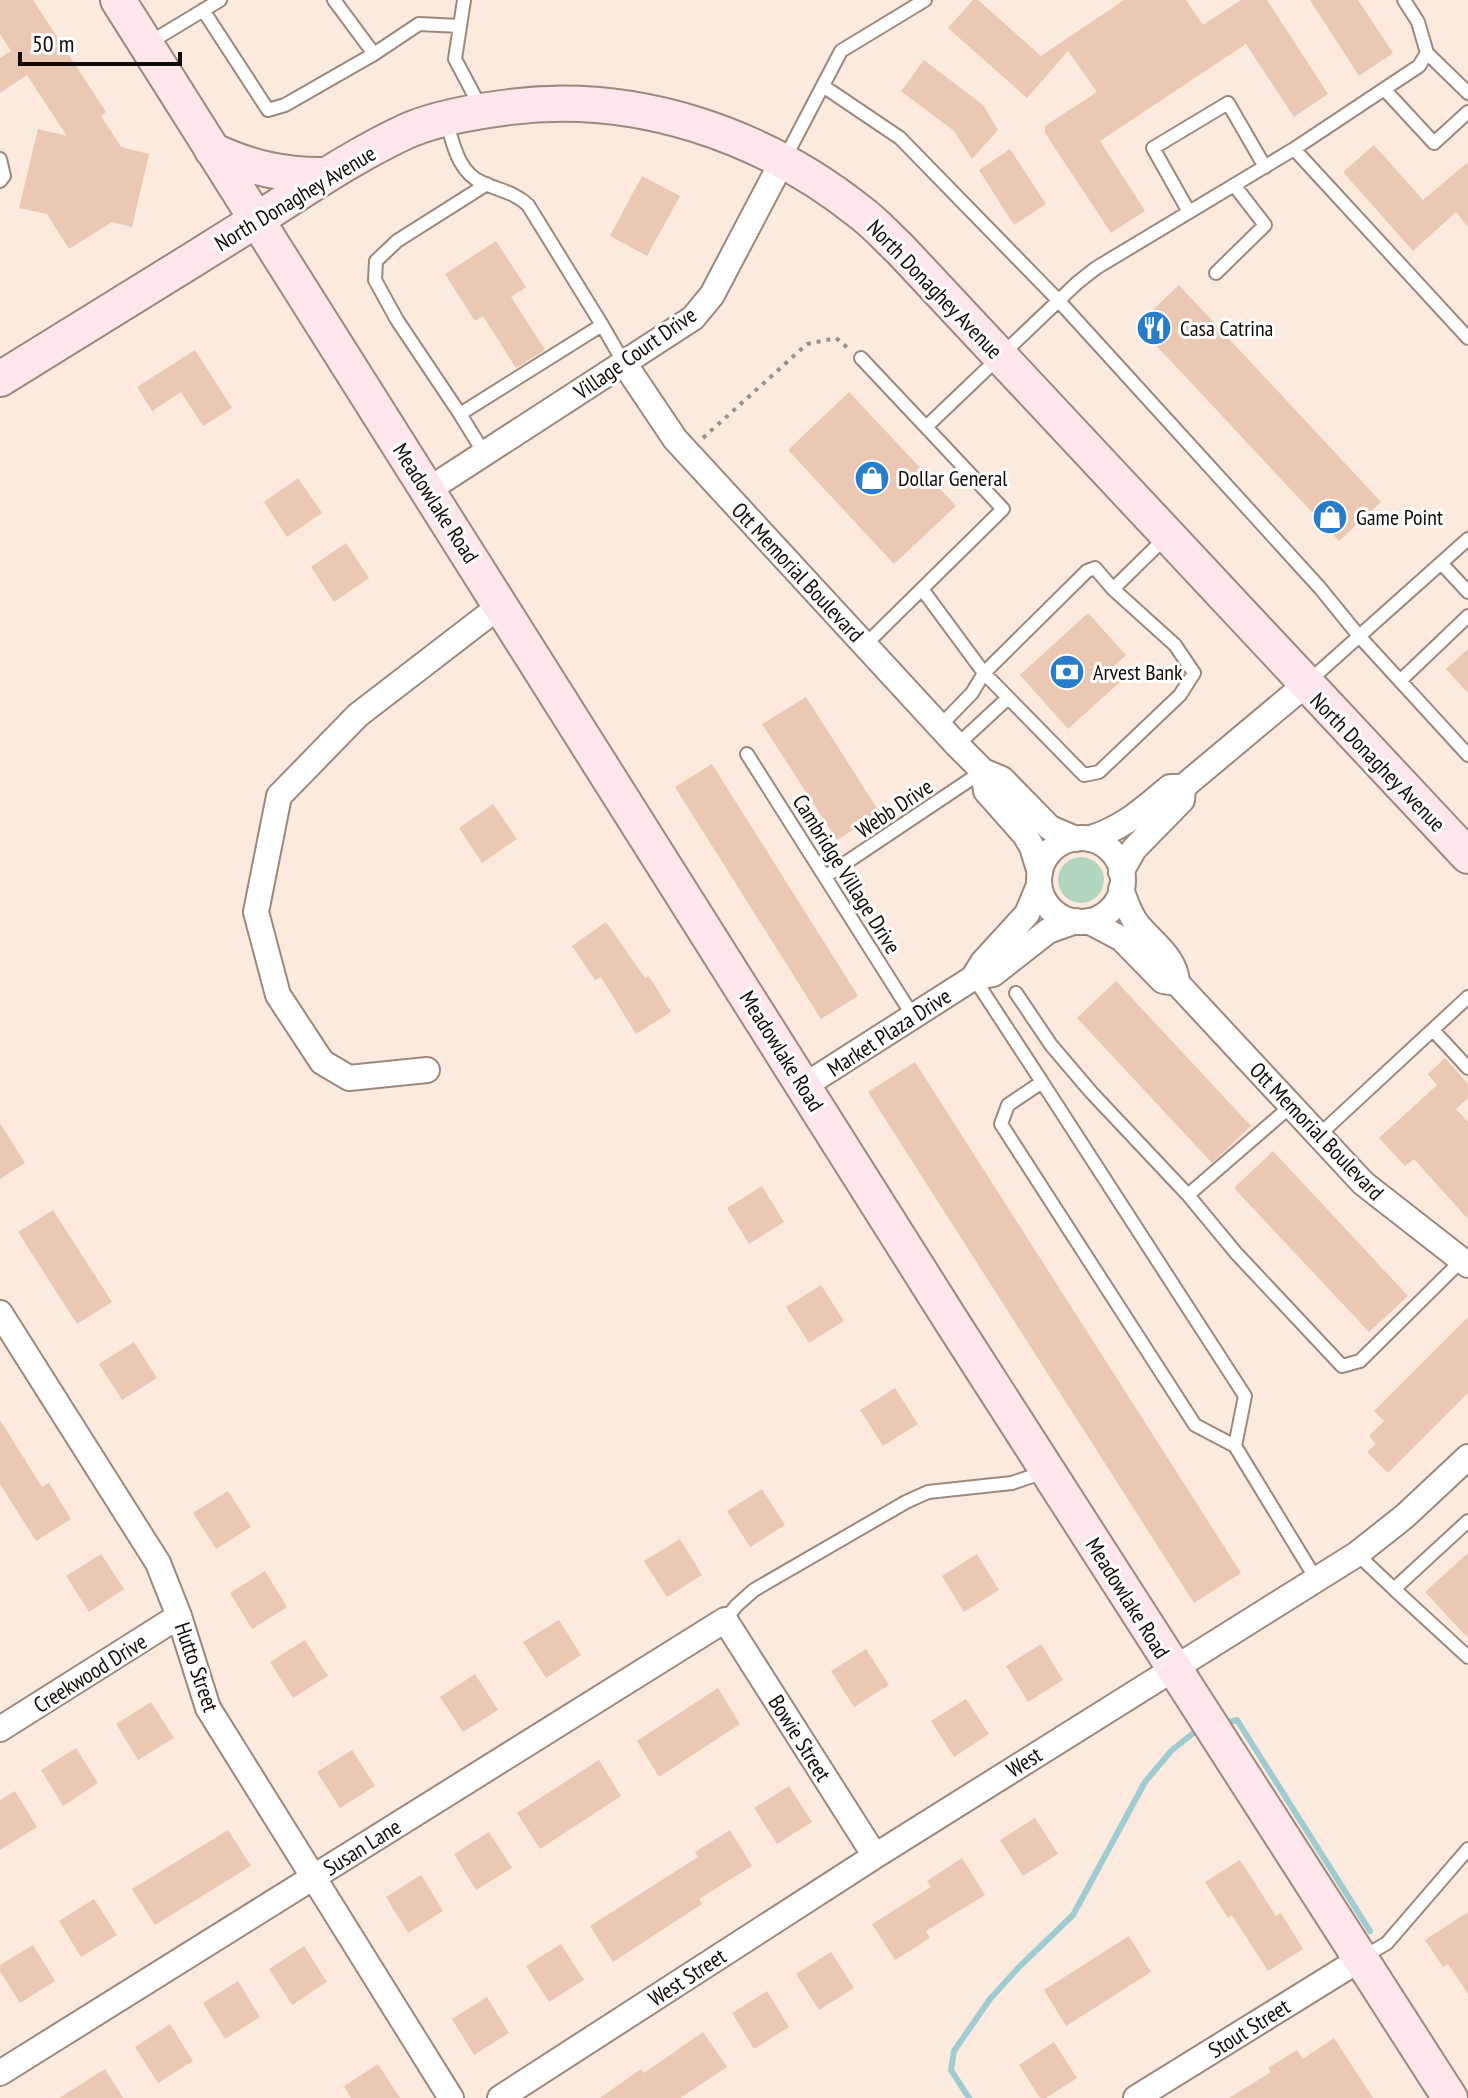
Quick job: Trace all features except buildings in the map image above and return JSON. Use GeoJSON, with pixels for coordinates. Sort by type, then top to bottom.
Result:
{"type":"FeatureCollection","features":[{"type":"Feature","properties":{"kind":"street","name":"Meadowlake Road"},"geometry":{"type":"LineString","coordinates":[[118,0],[1047,1471],[1450,2098]]}},
{"type":"Feature","properties":{"kind":"street","name":"North Donaghey Avenue"},"geometry":{"type":"LineString","coordinates":[[0,379],[327,175],[412,129],[482,110],[541,103],[605,105],[665,115],[735,137],[783,160],[862,213],[900,249],[1468,856]]}},
{"type":"Feature","properties":{"kind":"street"},"geometry":{"type":"LineString","coordinates":[[212,150],[236,162],[266,171],[296,176],[327,175]]}},
{"type":"Feature","properties":{"kind":"street","name":"Village Court Drive"},"geometry":{"type":"LineString","coordinates":[[428,490],[693,318],[712,295],[783,160]]}},
{"type":"Feature","properties":{"kind":"street","name":"Ott Memorial Boulevard"},"geometry":{"type":"LineString","coordinates":[[624,363],[675,439],[957,745],[983,771],[1002,779],[1050,828],[1082,839]]}},
{"type":"Feature","properties":{"kind":"street"},"geometry":{"type":"LineString","coordinates":[[427,1070],[349,1078],[322,1062],[278,995],[256,912],[279,796],[358,715],[501,605]]}},
{"type":"Feature","properties":{"kind":"street"},"geometry":{"type":"LineString","coordinates":[[1183,787],[1182,800],[1134,849],[1110,910],[1082,921],[1061,916],[1051,909],[1042,896],[1040,879],[1051,851],[1064,842],[1115,831],[1170,787],[1183,787],[1305,685]]}},
{"type":"Feature","properties":{"kind":"street","name":"Ott Memorial Boulevard"},"geometry":{"type":"LineString","coordinates":[[983,771],[986,791],[1032,847],[1040,879]]}},
{"type":"Feature","properties":{"kind":"street"},"geometry":{"type":"LineString","coordinates":[[1082,839],[1110,851],[1118,861],[1121,880]]}},
{"type":"Feature","properties":{"kind":"street","name":"Market Plaza Drive"},"geometry":{"type":"LineString","coordinates":[[973,978],[983,962],[1027,914],[1040,879]]}},
{"type":"Feature","properties":{"kind":"street","name":"Ott Memorial Boulevard"},"geometry":{"type":"LineString","coordinates":[[1121,880],[1130,913],[1176,968],[1177,983],[1363,1183],[1465,1263]]}},
{"type":"Feature","properties":{"kind":"street","name":"Ott Memorial Boulevard"},"geometry":{"type":"LineString","coordinates":[[1082,921],[1122,939],[1163,981],[1177,983]]}},
{"type":"Feature","properties":{"kind":"street","name":"Market Plaza Drive"},"geometry":{"type":"LineString","coordinates":[[804,1086],[973,978],[993,974],[1048,931],[1082,921]]}},
{"type":"Feature","properties":{"kind":"street","name":"Hutto Street"},"geometry":{"type":"LineString","coordinates":[[0,1313],[158,1563],[179,1616],[208,1708],[451,2098]]}},
{"type":"Feature","properties":{"kind":"street","name":"West"},"geometry":{"type":"LineString","coordinates":[[875,1856],[1357,1554],[1465,1466]]}},
{"type":"Feature","properties":{"kind":"street","name":"Creekwood Drive"},"geometry":{"type":"LineString","coordinates":[[0,1729],[179,1616]]}},
{"type":"Feature","properties":{"kind":"street","name":"Bowie Street"},"geometry":{"type":"LineString","coordinates":[[725,1620],[875,1856]]}},
{"type":"Feature","properties":{"kind":"street","name":"Susan Lane"},"geometry":{"type":"LineString","coordinates":[[0,2073],[725,1620]]}},
{"type":"Feature","properties":{"kind":"street","name":"West Street"},"geometry":{"type":"LineString","coordinates":[[500,2098],[875,1856]]}},
{"type":"Feature","properties":{"kind":"street","name":"Stout Street"},"geometry":{"type":"LineString","coordinates":[[1136,2098],[1362,1958]]}},
{"type":"Feature","properties":{"kind":"lane"},"geometry":{"type":"LineString","coordinates":[[146,45],[220,0]]}},
{"type":"Feature","properties":{"kind":"lane"},"geometry":{"type":"LineString","coordinates":[[334,0],[374,54]]}},
{"type":"Feature","properties":{"kind":"lane"},"geometry":{"type":"LineString","coordinates":[[464,0],[455,59],[482,110]]}},
{"type":"Feature","properties":{"kind":"lane"},"geometry":{"type":"LineString","coordinates":[[783,160],[841,51],[925,0]]}},
{"type":"Feature","properties":{"kind":"lane"},"geometry":{"type":"LineString","coordinates":[[1404,0],[1418,22],[1427,53],[1468,93]]}},
{"type":"Feature","properties":{"kind":"lane"},"geometry":{"type":"LineString","coordinates":[[203,10],[268,110],[285,105],[419,24],[460,26]]}},
{"type":"Feature","properties":{"kind":"lane"},"geometry":{"type":"LineString","coordinates":[[926,427],[1058,300],[1096,268],[1294,149],[1419,66],[1427,53]]}},
{"type":"Feature","properties":{"kind":"lane"},"geometry":{"type":"LineString","coordinates":[[823,86],[900,138],[1058,300],[1468,755]]}},
{"type":"Feature","properties":{"kind":"lane"},"geometry":{"type":"LineString","coordinates":[[1384,89],[1434,143],[1468,112]]}},
{"type":"Feature","properties":{"kind":"lane"},"geometry":{"type":"LineString","coordinates":[[1189,212],[1153,148],[1228,103],[1265,167]]}},
{"type":"Feature","properties":{"kind":"lane"},"geometry":{"type":"LineString","coordinates":[[446,120],[465,169],[487,184],[507,190],[528,205],[624,363]]}},
{"type":"Feature","properties":{"kind":"lane"},"geometry":{"type":"LineString","coordinates":[[1294,149],[1468,338]]}},
{"type":"Feature","properties":{"kind":"lane"},"geometry":{"type":"LineString","coordinates":[[0,159],[4,176],[0,181]]}},
{"type":"Feature","properties":{"kind":"lane"},"geometry":{"type":"LineString","coordinates":[[484,453],[397,320],[375,280],[376,261],[397,241],[487,184]]}},
{"type":"Feature","properties":{"kind":"lane"},"geometry":{"type":"LineString","coordinates":[[1216,273],[1265,225],[1234,185]]}},
{"type":"Feature","properties":{"kind":"lane"},"geometry":{"type":"LineString","coordinates":[[460,414],[602,325]]}},
{"type":"Feature","properties":{"kind":"lane"},"geometry":{"type":"LineString","coordinates":[[861,358],[1003,509],[865,645]]}},
{"type":"Feature","properties":{"kind":"lane"},"geometry":{"type":"LineString","coordinates":[[1113,589],[1167,536]]}},
{"type":"Feature","properties":{"kind":"lane"},"geometry":{"type":"LineString","coordinates":[[1305,685],[1468,539]]}},
{"type":"Feature","properties":{"kind":"lane"},"geometry":{"type":"LineString","coordinates":[[1441,563],[1468,592]]}},
{"type":"Feature","properties":{"kind":"lane"},"geometry":{"type":"LineString","coordinates":[[922,589],[984,673],[1084,775],[1099,772],[1180,695],[1194,673],[1175,645],[1113,589],[1095,568],[1087,571],[984,673],[972,693],[940,726]]}},
{"type":"Feature","properties":{"kind":"lane"},"geometry":{"type":"LineString","coordinates":[[1400,681],[1468,616]]}},
{"type":"Feature","properties":{"kind":"lane"},"geometry":{"type":"LineString","coordinates":[[957,745],[1008,698]]}},
{"type":"Feature","properties":{"kind":"lane","name":"Cambridge Village Drive"},"geometry":{"type":"LineString","coordinates":[[747,754],[913,1016]]}},
{"type":"Feature","properties":{"kind":"lane","name":"Webb Drive"},"geometry":{"type":"LineString","coordinates":[[826,876],[983,771]]}},
{"type":"Feature","properties":{"kind":"lane"},"geometry":{"type":"LineString","coordinates":[[973,978],[1245,1396],[1235,1446]]}},
{"type":"Feature","properties":{"kind":"lane"},"geometry":{"type":"LineString","coordinates":[[1016,993],[1051,1045],[1071,1068],[1342,1366],[1360,1361],[1465,1263]]}},
{"type":"Feature","properties":{"kind":"lane"},"geometry":{"type":"LineString","coordinates":[[1318,1136],[1467,999]]}},
{"type":"Feature","properties":{"kind":"lane"},"geometry":{"type":"LineString","coordinates":[[1433,1030],[1468,1068]]}},
{"type":"Feature","properties":{"kind":"lane"},"geometry":{"type":"LineString","coordinates":[[1042,1082],[1008,1105],[1001,1124],[1195,1425],[1235,1446],[1316,1579]]}},
{"type":"Feature","properties":{"kind":"lane"},"geometry":{"type":"LineString","coordinates":[[1188,1195],[1291,1106]]}},
{"type":"Feature","properties":{"kind":"lane"},"geometry":{"type":"LineString","coordinates":[[725,1620],[754,1590],[906,1502],[928,1492],[1012,1483],[1047,1471]]}},
{"type":"Feature","properties":{"kind":"lane"},"geometry":{"type":"LineString","coordinates":[[1394,1589],[1468,1521]]}},
{"type":"Feature","properties":{"kind":"lane"},"geometry":{"type":"LineString","coordinates":[[1357,1554],[1468,1657]]}},
{"type":"Feature","properties":{"kind":"lane"},"geometry":{"type":"LineString","coordinates":[[1362,1958],[1387,1943],[1468,1849]]}},
{"type":"Feature","properties":{"kind":"path"},"geometry":{"type":"LineString","coordinates":[[687,452],[807,344],[836,338],[861,358]]}},
{"type":"Feature","properties":{"kind":"green space"},"geometry":{"type":"Polygon","coordinates":[[[1081,857],[1097,864],[1104,880],[1097,896],[1081,903],[1065,896],[1058,880],[1065,864],[1081,857]]]}},
{"type":"Feature","properties":{"kind":"waterway"},"geometry":{"type":"LineString","coordinates":[[1224,1723],[1237,1720],[1370,1931]]}},
{"type":"Feature","properties":{"kind":"waterway"},"geometry":{"type":"LineString","coordinates":[[969,2098],[951,2070],[954,2051],[990,1999],[1073,1915],[1145,1782],[1172,1750],[1201,1727]]}},
{"type":"Feature","properties":{"kind":"place","name":"Casa Catrina"},"geometry":{"type":"Point","coordinates":[1154,328]}},
{"type":"Feature","properties":{"kind":"place","name":"Dollar General"},"geometry":{"type":"Point","coordinates":[872,478]}},
{"type":"Feature","properties":{"kind":"place","name":"Game Point"},"geometry":{"type":"Point","coordinates":[1330,517]}},
{"type":"Feature","properties":{"kind":"place","name":"Arvest Bank"},"geometry":{"type":"Point","coordinates":[1067,672]}}]}
